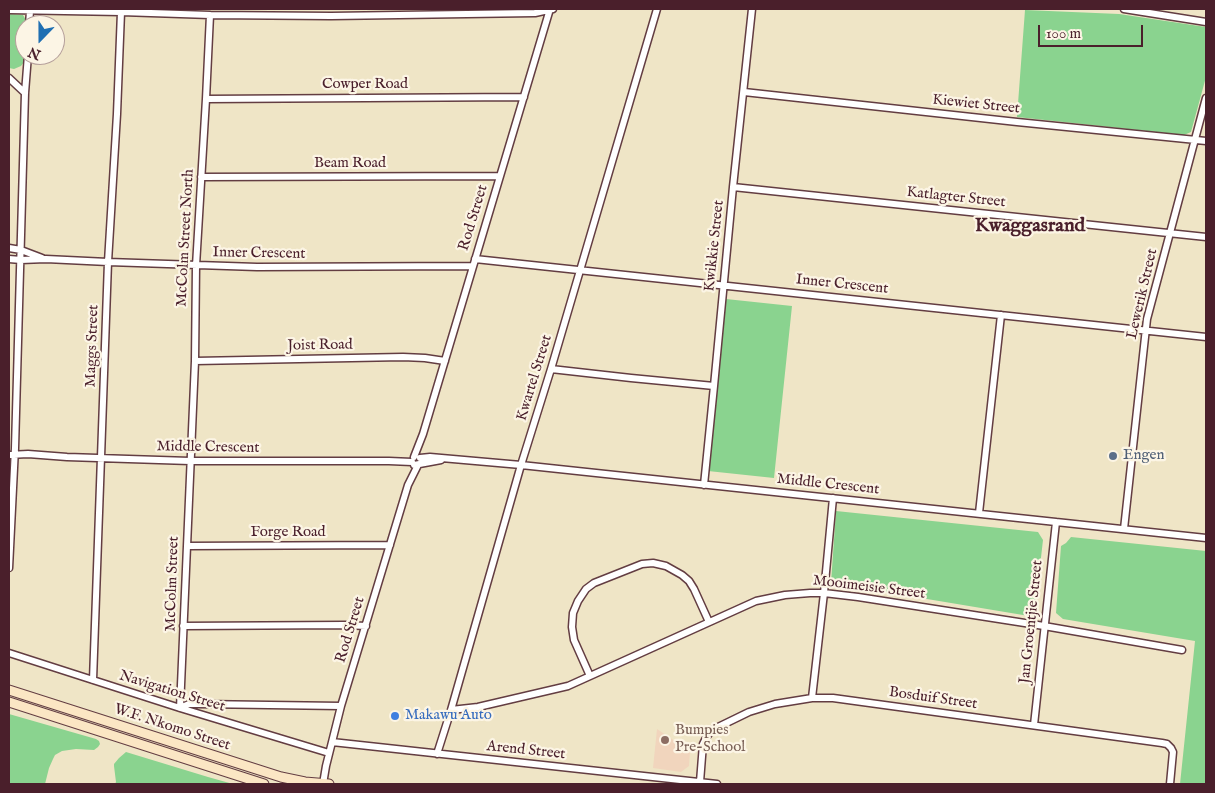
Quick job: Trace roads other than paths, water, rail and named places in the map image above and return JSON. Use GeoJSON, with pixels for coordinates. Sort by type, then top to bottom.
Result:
{"type":"FeatureCollection","features":[{"type":"Feature","properties":{"kind":"main road","name":"W.F. Nkomo Street"},"geometry":{"type":"LineString","coordinates":[[9,690],[281,777],[326,784]]}},
{"type":"Feature","properties":{"kind":"main road","name":"W.F. Nkomo Street"},"geometry":{"type":"LineString","coordinates":[[9,702],[264,784]]}},
{"type":"Feature","properties":{"kind":"street"},"geometry":{"type":"LineString","coordinates":[[9,10],[331,16],[435,12],[535,13],[551,9]]}},
{"type":"Feature","properties":{"kind":"street","name":"Rod Street"},"geometry":{"type":"LineString","coordinates":[[326,784],[329,754],[342,706],[408,485],[410,472],[416,461],[472,266],[551,9]]}},
{"type":"Feature","properties":{"kind":"street","name":"Kwartel Street"},"geometry":{"type":"LineString","coordinates":[[437,754],[656,9]]}},
{"type":"Feature","properties":{"kind":"street","name":"Kwikkie Street"},"geometry":{"type":"LineString","coordinates":[[704,485],[752,9]]}},
{"type":"Feature","properties":{"kind":"street"},"geometry":{"type":"LineString","coordinates":[[1124,9],[1204,22]]}},
{"type":"Feature","properties":{"kind":"street"},"geometry":{"type":"LineString","coordinates":[[30,11],[30,15]]}},
{"type":"Feature","properties":{"kind":"street","name":"Maggs Street"},"geometry":{"type":"LineString","coordinates":[[93,680],[108,262],[121,12]]}},
{"type":"Feature","properties":{"kind":"street","name":"McColm Street North"},"geometry":{"type":"LineString","coordinates":[[190,462],[195,361],[196,266],[210,15]]}},
{"type":"Feature","properties":{"kind":"street"},"geometry":{"type":"LineString","coordinates":[[9,568],[27,65]]}},
{"type":"Feature","properties":{"kind":"street"},"geometry":{"type":"LineString","coordinates":[[9,78],[25,93]]}},
{"type":"Feature","properties":{"kind":"street","name":"Kiewiet Street"},"geometry":{"type":"LineString","coordinates":[[744,92],[1206,141]]}},
{"type":"Feature","properties":{"kind":"street","name":"Cowper Road"},"geometry":{"type":"LineString","coordinates":[[206,99],[524,97]]}},
{"type":"Feature","properties":{"kind":"street","name":"Lewerik Street"},"geometry":{"type":"LineString","coordinates":[[1124,529],[1147,319],[1206,98]]}},
{"type":"Feature","properties":{"kind":"street","name":"Beam Road"},"geometry":{"type":"LineString","coordinates":[[201,177],[500,176]]}},
{"type":"Feature","properties":{"kind":"street","name":"Katlagter Street"},"geometry":{"type":"LineString","coordinates":[[733,187],[1206,236]]}},
{"type":"Feature","properties":{"kind":"street","name":"Inner Crescent"},"geometry":{"type":"LineString","coordinates":[[9,248],[21,250],[46,259]]}},
{"type":"Feature","properties":{"kind":"street","name":"Inner Crescent"},"geometry":{"type":"LineString","coordinates":[[475,258],[1206,336]]}},
{"type":"Feature","properties":{"kind":"street","name":"Inner Crescent"},"geometry":{"type":"LineString","coordinates":[[9,259],[257,267],[472,266]]}},
{"type":"Feature","properties":{"kind":"street"},"geometry":{"type":"LineString","coordinates":[[979,513],[1001,315]]}},
{"type":"Feature","properties":{"kind":"street","name":"Joist Road"},"geometry":{"type":"LineString","coordinates":[[195,361],[409,357],[445,361]]}},
{"type":"Feature","properties":{"kind":"street"},"geometry":{"type":"LineString","coordinates":[[551,369],[714,386]]}},
{"type":"Feature","properties":{"kind":"street"},"geometry":{"type":"LineString","coordinates":[[9,440],[15,436]]}},
{"type":"Feature","properties":{"kind":"street","name":"Middle Crescent"},"geometry":{"type":"LineString","coordinates":[[12,448],[28,454]]}},
{"type":"Feature","properties":{"kind":"street","name":"Middle Crescent"},"geometry":{"type":"LineString","coordinates":[[12,456],[28,454],[190,462],[416,461],[447,459],[521,465],[1206,538]]}},
{"type":"Feature","properties":{"kind":"street","name":"McColm Street"},"geometry":{"type":"LineString","coordinates":[[180,708],[190,462]]}},
{"type":"Feature","properties":{"kind":"street"},"geometry":{"type":"LineString","coordinates":[[812,698],[833,498]]}},
{"type":"Feature","properties":{"kind":"street","name":"Jan Groentjie Street"},"geometry":{"type":"LineString","coordinates":[[1034,725],[1056,522]]}},
{"type":"Feature","properties":{"kind":"street","name":"Forge Road"},"geometry":{"type":"LineString","coordinates":[[186,546],[390,545]]}},
{"type":"Feature","properties":{"kind":"street"},"geometry":{"type":"LineString","coordinates":[[590,676],[574,640],[572,628],[573,613],[578,601],[586,589],[594,583],[642,564],[659,564],[673,569],[689,581],[709,622]]}},
{"type":"Feature","properties":{"kind":"street","name":"Mooimeisie Street"},"geometry":{"type":"LineString","coordinates":[[451,710],[478,707],[568,686],[743,606],[770,597],[798,594],[824,593],[868,598],[1182,650]]}},
{"type":"Feature","properties":{"kind":"street"},"geometry":{"type":"LineString","coordinates":[[183,626],[366,626]]}},
{"type":"Feature","properties":{"kind":"street","name":"Navigation Street"},"geometry":{"type":"LineString","coordinates":[[9,653],[329,754]]}},
{"type":"Feature","properties":{"kind":"street","name":"Bosduif Street"},"geometry":{"type":"LineString","coordinates":[[700,782],[704,744],[712,730],[749,712],[788,701],[833,698],[1162,742],[1167,744],[1173,752],[1170,784]]}},
{"type":"Feature","properties":{"kind":"street"},"geometry":{"type":"LineString","coordinates":[[180,708],[189,704],[342,706]]}},
{"type":"Feature","properties":{"kind":"street","name":"Arend Street"},"geometry":{"type":"LineString","coordinates":[[332,742],[717,784]]}},
{"type":"Feature","properties":{"kind":"place","name":"Engen"},"geometry":{"type":"Point","coordinates":[1113,456]}},
{"type":"Feature","properties":{"kind":"place","name":"Makawu Auto"},"geometry":{"type":"Point","coordinates":[395,716]}},
{"type":"Feature","properties":{"kind":"place","name":"Bumpies Pre-School"},"geometry":{"type":"Point","coordinates":[665,740]}},
{"type":"Feature","properties":{"kind":"district","name":"Kwaggasrand"},"geometry":{"type":"Point","coordinates":[1030,227]}}]}
